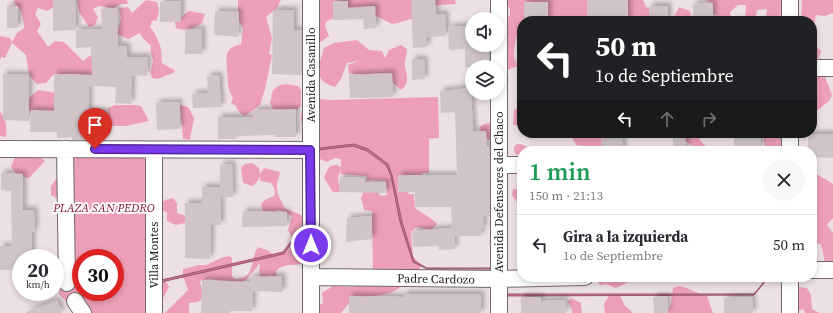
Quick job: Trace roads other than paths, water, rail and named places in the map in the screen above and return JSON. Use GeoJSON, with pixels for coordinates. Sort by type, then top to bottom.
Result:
{"type":"FeatureCollection","features":[{"type":"Feature","properties":{"kind":"street","name":"Avenida Casanillo"},"geometry":{"type":"LineString","coordinates":[[311,0],[311,313]]}},
{"type":"Feature","properties":{"kind":"street","name":"Avenida Defensores del Chaco"},"geometry":{"type":"LineString","coordinates":[[499,0],[499,313]]}},
{"type":"Feature","properties":{"kind":"street"},"geometry":{"type":"LineString","coordinates":[[790,0],[790,16]]}},
{"type":"Feature","properties":{"kind":"street"},"geometry":{"type":"LineString","coordinates":[[817,68],[833,68]]}},
{"type":"Feature","properties":{"kind":"street"},"geometry":{"type":"LineString","coordinates":[[0,149],[310,150]]}},
{"type":"Feature","properties":{"kind":"street"},"geometry":{"type":"LineString","coordinates":[[65,149],[67,283]]}},
{"type":"Feature","properties":{"kind":"street","name":"Villa Montes"},"geometry":{"type":"LineString","coordinates":[[154,150],[154,313]]}},
{"type":"Feature","properties":{"kind":"street"},"geometry":{"type":"LineString","coordinates":[[500,165],[517,165]]}},
{"type":"Feature","properties":{"kind":"street"},"geometry":{"type":"LineString","coordinates":[[817,270],[833,270]]}},
{"type":"Feature","properties":{"kind":"street","name":"Padre Cardozo"},"geometry":{"type":"LineString","coordinates":[[311,277],[517,279]]}},
{"type":"Feature","properties":{"kind":"street"},"geometry":{"type":"LineString","coordinates":[[790,282],[790,313]]}},
{"type":"Feature","properties":{"kind":"park label","name":"PLAZA SAN PEDRO"},"geometry":{"type":"Point","coordinates":[104,208]}}]}
